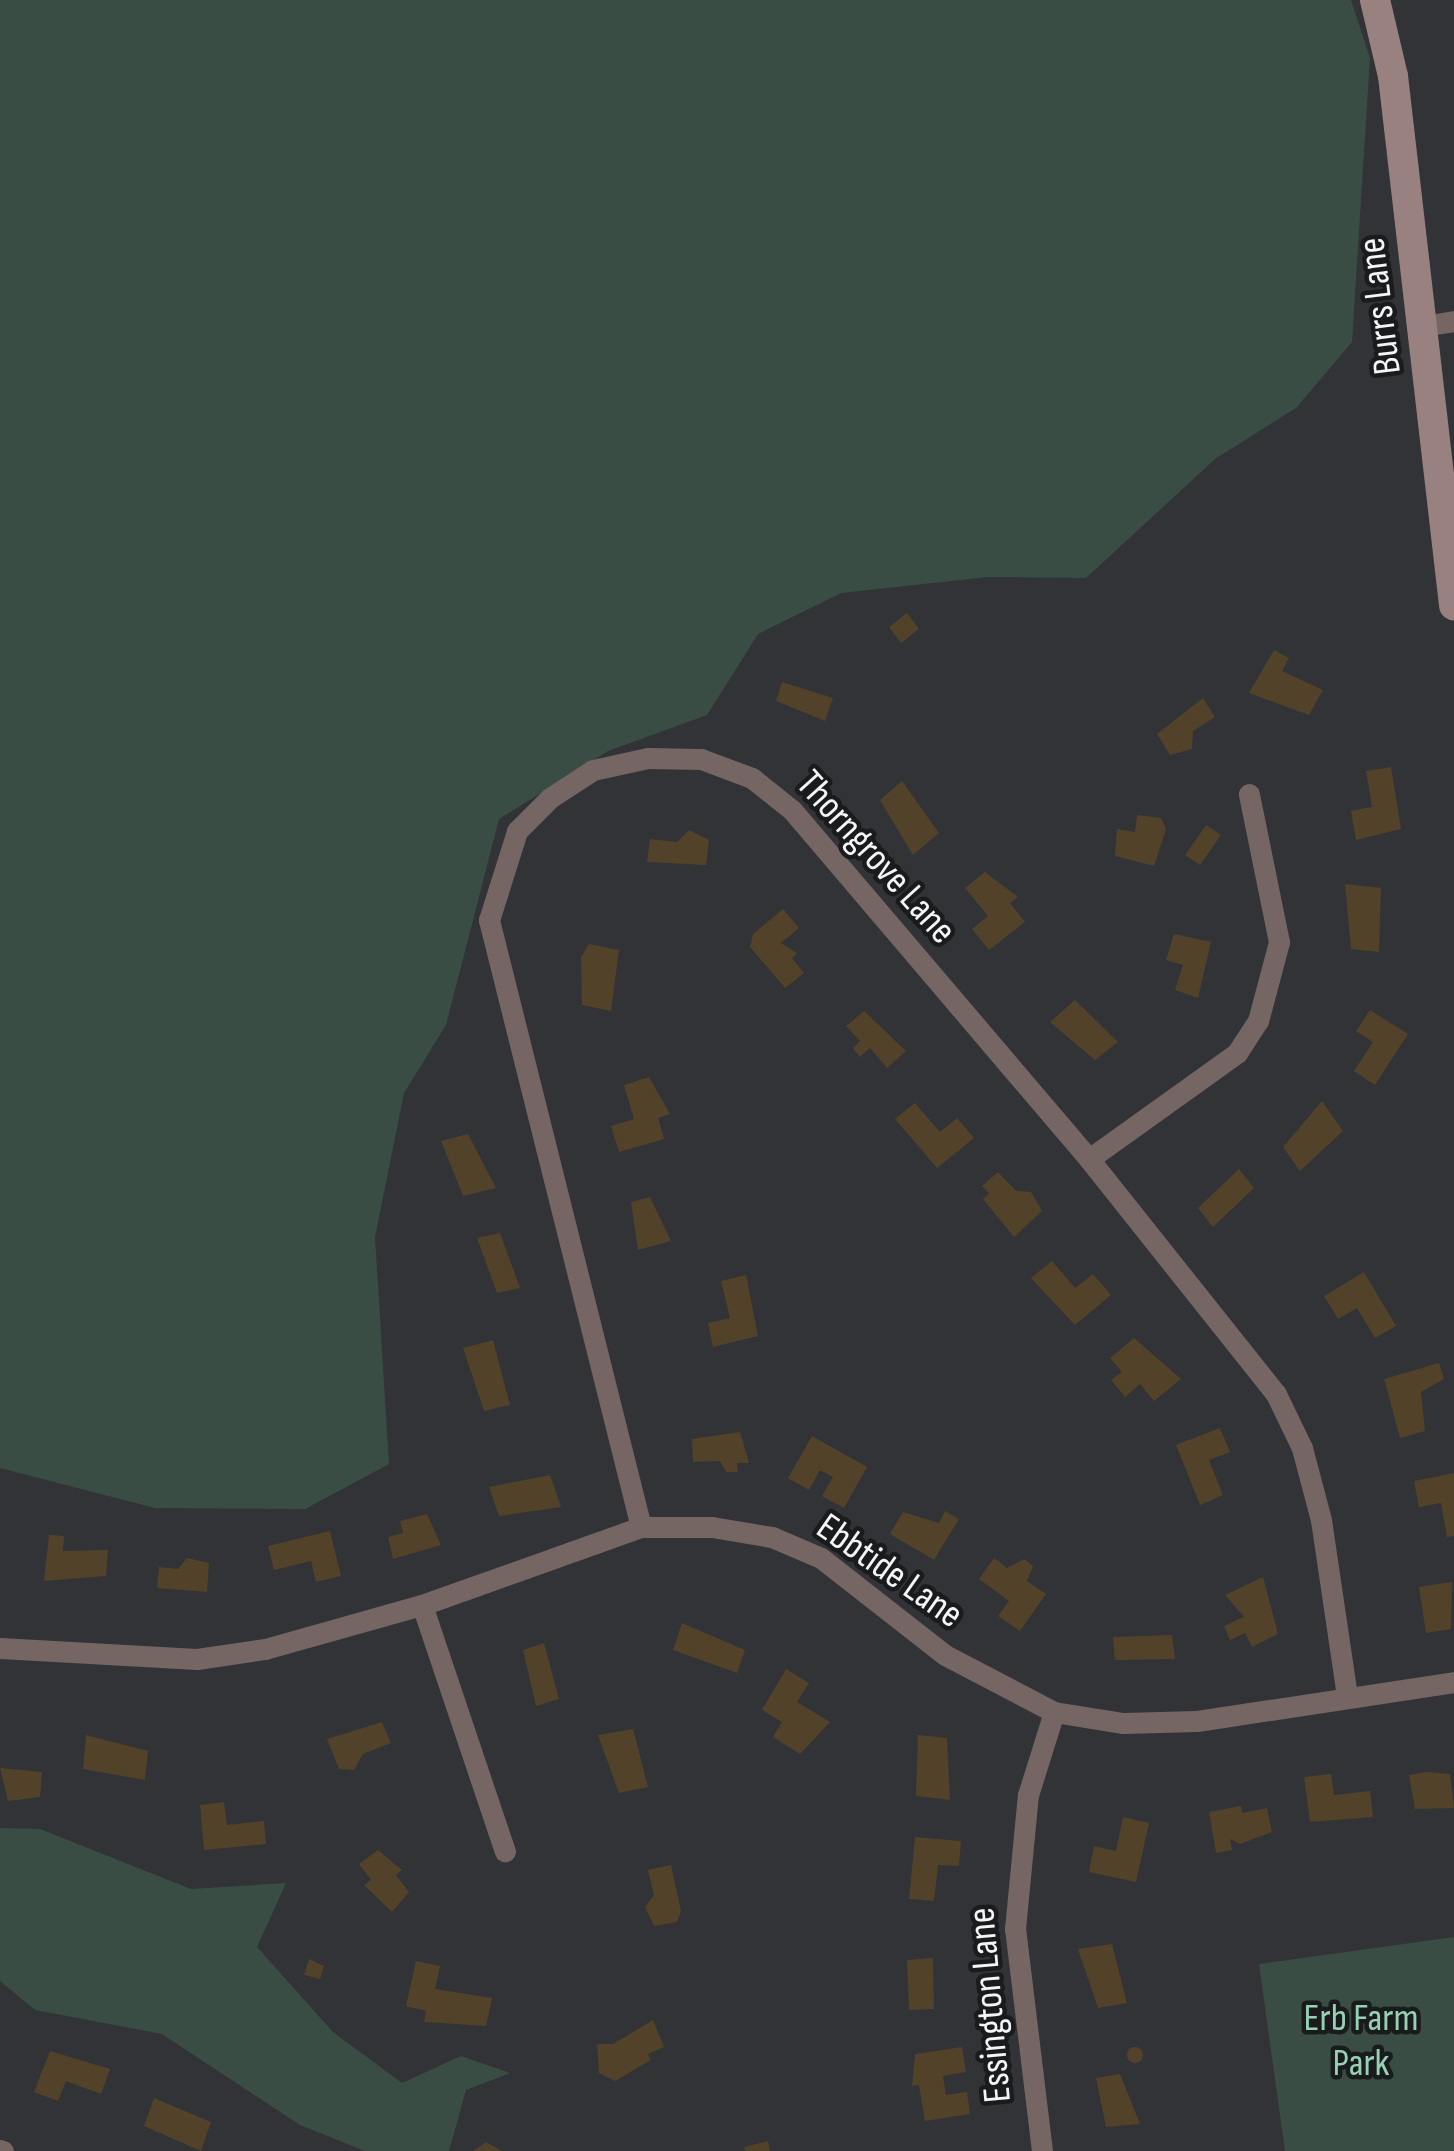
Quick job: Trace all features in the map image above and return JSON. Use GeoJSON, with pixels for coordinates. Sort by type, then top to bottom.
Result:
{"type":"FeatureCollection","features":[{"type":"Feature","properties":{"kind":"street","name":"Burrs Lane"},"geometry":{"type":"LineString","coordinates":[[1375,0],[1439,324],[1454,605]]}},
{"type":"Feature","properties":{"kind":"street","name":"Thorngrove Lane"},"geometry":{"type":"LineString","coordinates":[[641,1527],[488,920],[517,831],[550,798],[593,770],[648,758],[701,759],[752,778],[791,810],[1232,1334],[1302,1448],[1347,1697]]}},
{"type":"Feature","properties":{"kind":"street"},"geometry":{"type":"LineString","coordinates":[[1089,1159],[1237,1053],[1258,1021],[1279,943],[1249,794]]}},
{"type":"Feature","properties":{"kind":"street","name":"Ebbtide Lane"},"geometry":{"type":"LineString","coordinates":[[0,1648],[197,1659],[266,1649],[422,1605],[641,1527],[712,1527],[805,1551],[945,1655],[1054,1712],[1123,1723],[1197,1721],[1454,1682]]}},
{"type":"Feature","properties":{"kind":"street"},"geometry":{"type":"LineString","coordinates":[[422,1605],[505,1851]]}},
{"type":"Feature","properties":{"kind":"street","name":"Essington Lane"},"geometry":{"type":"LineString","coordinates":[[1042,2151],[1015,1928],[1028,1795],[1054,1712]]}},
{"type":"Feature","properties":{"kind":"green space"},"geometry":{"type":"Polygon","coordinates":[[[0,0],[1351,0],[1370,58],[1352,342],[1296,408],[1215,459],[1086,578],[988,577],[841,593],[758,634],[707,715],[608,751],[499,819],[446,1025],[404,1093],[375,1237],[389,1464],[305,1509],[155,1508],[0,1468],[0,0]]]}},
{"type":"Feature","properties":{"kind":"green space"},"geometry":{"type":"Polygon","coordinates":[[[0,1828],[40,1829],[191,1889],[286,1883],[257,1947],[333,2032],[402,2083],[461,2056],[510,2073],[466,2090],[449,2151],[365,2151],[300,2125],[162,2034],[35,2010],[0,1981],[0,1828]]]}},
{"type":"Feature","properties":{"kind":"green space","name":"Erb Farm Park"},"geometry":{"type":"Polygon","coordinates":[[[1454,1937],[1454,2151],[1285,2151],[1259,1964],[1454,1937]]]}},
{"type":"Feature","properties":{"kind":"building"},"geometry":{"type":"Polygon","coordinates":[[[907,613],[919,629],[901,643],[889,627],[907,613]]]}},
{"type":"Feature","properties":{"kind":"building"},"geometry":{"type":"Polygon","coordinates":[[[1274,650],[1289,658],[1282,671],[1323,690],[1309,715],[1249,693],[1274,650]]]}},
{"type":"Feature","properties":{"kind":"building"},"geometry":{"type":"Polygon","coordinates":[[[782,682],[833,698],[825,721],[776,701],[782,682]]]}},
{"type":"Feature","properties":{"kind":"building"},"geometry":{"type":"Polygon","coordinates":[[[1203,698],[1215,717],[1193,731],[1192,749],[1170,755],[1157,734],[1203,698]]]}},
{"type":"Feature","properties":{"kind":"building"},"geometry":{"type":"Polygon","coordinates":[[[1391,767],[1401,829],[1356,840],[1351,811],[1372,807],[1366,771],[1391,767]]]}},
{"type":"Feature","properties":{"kind":"building"},"geometry":{"type":"Polygon","coordinates":[[[902,781],[939,833],[913,855],[880,800],[902,781]]]}},
{"type":"Feature","properties":{"kind":"building"},"geometry":{"type":"Polygon","coordinates":[[[1137,815],[1161,818],[1166,829],[1154,866],[1115,856],[1117,829],[1135,832],[1137,815]]]}},
{"type":"Feature","properties":{"kind":"building"},"geometry":{"type":"Polygon","coordinates":[[[1206,825],[1221,835],[1200,865],[1185,855],[1206,825]]]}},
{"type":"Feature","properties":{"kind":"building"},"geometry":{"type":"Polygon","coordinates":[[[689,830],[709,840],[706,865],[647,862],[650,839],[677,842],[689,830]]]}},
{"type":"Feature","properties":{"kind":"building"},"geometry":{"type":"Polygon","coordinates":[[[985,872],[1018,897],[1010,903],[1025,922],[989,950],[972,929],[988,916],[965,888],[985,872]]]}},
{"type":"Feature","properties":{"kind":"building"},"geometry":{"type":"Polygon","coordinates":[[[1345,884],[1381,888],[1379,952],[1351,949],[1345,884]]]}},
{"type":"Feature","properties":{"kind":"building"},"geometry":{"type":"Polygon","coordinates":[[[783,909],[799,928],[781,943],[797,953],[792,958],[804,973],[785,988],[750,947],[753,934],[783,909]]]}},
{"type":"Feature","properties":{"kind":"building"},"geometry":{"type":"Polygon","coordinates":[[[1174,934],[1211,942],[1198,998],[1175,990],[1183,965],[1166,960],[1174,934]]]}},
{"type":"Feature","properties":{"kind":"building"},"geometry":{"type":"Polygon","coordinates":[[[589,944],[619,950],[611,1011],[582,1005],[581,957],[589,944]]]}},
{"type":"Feature","properties":{"kind":"building"},"geometry":{"type":"Polygon","coordinates":[[[1075,1000],[1118,1042],[1095,1060],[1050,1022],[1075,1000]]]}},
{"type":"Feature","properties":{"kind":"building"},"geometry":{"type":"Polygon","coordinates":[[[1370,1010],[1408,1034],[1375,1085],[1354,1071],[1373,1042],[1356,1031],[1370,1010]]]}},
{"type":"Feature","properties":{"kind":"building"},"geometry":{"type":"Polygon","coordinates":[[[864,1011],[906,1051],[887,1068],[870,1048],[860,1057],[853,1048],[860,1041],[846,1026],[864,1011]]]}},
{"type":"Feature","properties":{"kind":"building"},"geometry":{"type":"Polygon","coordinates":[[[649,1077],[670,1114],[658,1118],[664,1139],[619,1152],[611,1126],[634,1119],[624,1085],[649,1077]]]}},
{"type":"Feature","properties":{"kind":"building"},"geometry":{"type":"Polygon","coordinates":[[[1322,1101],[1343,1131],[1300,1171],[1283,1147],[1322,1101]]]}},
{"type":"Feature","properties":{"kind":"building"},"geometry":{"type":"Polygon","coordinates":[[[915,1103],[940,1132],[957,1118],[974,1138],[937,1168],[895,1119],[915,1103]]]}},
{"type":"Feature","properties":{"kind":"building"},"geometry":{"type":"Polygon","coordinates":[[[468,1134],[496,1188],[463,1196],[441,1141],[468,1134]]]}},
{"type":"Feature","properties":{"kind":"building"},"geometry":{"type":"Polygon","coordinates":[[[1239,1169],[1254,1188],[1213,1227],[1198,1208],[1239,1169]]]}},
{"type":"Feature","properties":{"kind":"building"},"geometry":{"type":"Polygon","coordinates":[[[998,1172],[1016,1191],[1031,1192],[1042,1211],[1014,1237],[983,1199],[989,1193],[982,1186],[998,1172]]]}},
{"type":"Feature","properties":{"kind":"building"},"geometry":{"type":"Polygon","coordinates":[[[650,1197],[671,1241],[638,1250],[631,1202],[650,1197]]]}},
{"type":"Feature","properties":{"kind":"building"},"geometry":{"type":"Polygon","coordinates":[[[500,1233],[520,1288],[497,1293],[477,1238],[500,1233]]]}},
{"type":"Feature","properties":{"kind":"building"},"geometry":{"type":"Polygon","coordinates":[[[1052,1261],[1075,1288],[1093,1274],[1111,1295],[1075,1325],[1031,1278],[1052,1261]]]}},
{"type":"Feature","properties":{"kind":"building"},"geometry":{"type":"Polygon","coordinates":[[[1364,1272],[1396,1326],[1375,1338],[1357,1308],[1338,1319],[1324,1296],[1364,1272]]]}},
{"type":"Feature","properties":{"kind":"building"},"geometry":{"type":"Polygon","coordinates":[[[746,1275],[758,1336],[713,1347],[708,1323],[730,1318],[721,1281],[746,1275]]]}},
{"type":"Feature","properties":{"kind":"building"},"geometry":{"type":"Polygon","coordinates":[[[1134,1338],[1181,1379],[1154,1401],[1140,1384],[1125,1397],[1111,1380],[1122,1372],[1110,1358],[1134,1338]]]}},
{"type":"Feature","properties":{"kind":"building"},"geometry":{"type":"Polygon","coordinates":[[[493,1340],[510,1405],[484,1411],[463,1348],[493,1340]]]}},
{"type":"Feature","properties":{"kind":"building"},"geometry":{"type":"Polygon","coordinates":[[[1439,1363],[1444,1379],[1421,1392],[1425,1431],[1400,1438],[1384,1379],[1439,1363]]]}},
{"type":"Feature","properties":{"kind":"building"},"geometry":{"type":"Polygon","coordinates":[[[1220,1428],[1230,1452],[1209,1460],[1223,1495],[1200,1505],[1176,1445],[1220,1428]]]}},
{"type":"Feature","properties":{"kind":"building"},"geometry":{"type":"Polygon","coordinates":[[[740,1432],[749,1463],[737,1463],[738,1472],[726,1472],[720,1461],[693,1462],[692,1439],[740,1432]]]}},
{"type":"Feature","properties":{"kind":"building"},"geometry":{"type":"Polygon","coordinates":[[[812,1436],[867,1467],[844,1508],[822,1496],[833,1477],[820,1470],[809,1490],[788,1478],[812,1436]]]}},
{"type":"Feature","properties":{"kind":"building"},"geometry":{"type":"Polygon","coordinates":[[[1454,1473],[1454,1536],[1447,1537],[1441,1503],[1419,1507],[1414,1481],[1454,1473]]]}},
{"type":"Feature","properties":{"kind":"building"},"geometry":{"type":"Polygon","coordinates":[[[550,1475],[561,1507],[499,1516],[489,1487],[550,1475]]]}},
{"type":"Feature","properties":{"kind":"building"},"geometry":{"type":"Polygon","coordinates":[[[945,1511],[959,1519],[934,1560],[890,1534],[903,1512],[939,1523],[945,1511]]]}},
{"type":"Feature","properties":{"kind":"building"},"geometry":{"type":"Polygon","coordinates":[[[427,1514],[441,1545],[393,1559],[388,1537],[403,1533],[400,1521],[427,1514]]]}},
{"type":"Feature","properties":{"kind":"building"},"geometry":{"type":"Polygon","coordinates":[[[330,1531],[341,1576],[316,1582],[311,1561],[274,1570],[268,1546],[330,1531]]]}},
{"type":"Feature","properties":{"kind":"building"},"geometry":{"type":"Polygon","coordinates":[[[49,1535],[64,1536],[63,1551],[108,1550],[106,1576],[44,1581],[49,1535]]]}},
{"type":"Feature","properties":{"kind":"building"},"geometry":{"type":"Polygon","coordinates":[[[187,1558],[209,1563],[207,1592],[157,1588],[159,1567],[178,1569],[187,1558]]]}},
{"type":"Feature","properties":{"kind":"building"},"geometry":{"type":"Polygon","coordinates":[[[994,1558],[1007,1568],[1024,1559],[1033,1566],[1027,1581],[1046,1594],[1020,1631],[998,1616],[1009,1601],[979,1579],[994,1558]]]}},
{"type":"Feature","properties":{"kind":"building"},"geometry":{"type":"Polygon","coordinates":[[[1263,1577],[1278,1634],[1252,1647],[1245,1633],[1230,1640],[1224,1626],[1244,1617],[1225,1595],[1263,1577]]]}},
{"type":"Feature","properties":{"kind":"building"},"geometry":{"type":"Polygon","coordinates":[[[1452,1582],[1451,1629],[1426,1633],[1419,1587],[1452,1582]]]}},
{"type":"Feature","properties":{"kind":"building"},"geometry":{"type":"Polygon","coordinates":[[[682,1623],[745,1650],[737,1673],[673,1650],[682,1623]]]}},
{"type":"Feature","properties":{"kind":"building"},"geometry":{"type":"Polygon","coordinates":[[[1172,1635],[1175,1659],[1115,1660],[1113,1637],[1172,1635]]]}},
{"type":"Feature","properties":{"kind":"building"},"geometry":{"type":"Polygon","coordinates":[[[544,1643],[559,1699],[536,1706],[523,1650],[544,1643]]]}},
{"type":"Feature","properties":{"kind":"building"},"geometry":{"type":"Polygon","coordinates":[[[786,1669],[809,1683],[797,1702],[830,1722],[800,1754],[773,1737],[782,1722],[762,1710],[786,1669]]]}},
{"type":"Feature","properties":{"kind":"building"},"geometry":{"type":"Polygon","coordinates":[[[382,1722],[391,1743],[363,1754],[354,1770],[339,1769],[327,1739],[382,1722]]]}},
{"type":"Feature","properties":{"kind":"building"},"geometry":{"type":"Polygon","coordinates":[[[633,1729],[648,1787],[619,1793],[598,1735],[633,1729]]]}},
{"type":"Feature","properties":{"kind":"building"},"geometry":{"type":"Polygon","coordinates":[[[86,1735],[148,1751],[145,1780],[83,1769],[86,1735]]]}},
{"type":"Feature","properties":{"kind":"building"},"geometry":{"type":"Polygon","coordinates":[[[918,1735],[947,1738],[950,1800],[916,1796],[918,1735]]]}},
{"type":"Feature","properties":{"kind":"building"},"geometry":{"type":"Polygon","coordinates":[[[0,1768],[42,1772],[40,1797],[8,1801],[0,1768]]]}},
{"type":"Feature","properties":{"kind":"building"},"geometry":{"type":"Polygon","coordinates":[[[1331,1774],[1334,1795],[1370,1791],[1373,1817],[1310,1822],[1304,1777],[1331,1774]]]}},
{"type":"Feature","properties":{"kind":"building"},"geometry":{"type":"Polygon","coordinates":[[[1450,1774],[1454,1808],[1415,1809],[1409,1775],[1450,1774]]]}},
{"type":"Feature","properties":{"kind":"building"},"geometry":{"type":"Polygon","coordinates":[[[224,1802],[227,1825],[264,1821],[266,1844],[204,1850],[200,1805],[224,1802]]]}},
{"type":"Feature","properties":{"kind":"building"},"geometry":{"type":"Polygon","coordinates":[[[1241,1806],[1242,1813],[1267,1808],[1272,1832],[1240,1844],[1230,1839],[1232,1850],[1216,1853],[1209,1812],[1241,1806]]]}},
{"type":"Feature","properties":{"kind":"building"},"geometry":{"type":"Polygon","coordinates":[[[1123,1817],[1149,1823],[1136,1882],[1089,1872],[1094,1846],[1116,1851],[1123,1817]]]}},
{"type":"Feature","properties":{"kind":"building"},"geometry":{"type":"Polygon","coordinates":[[[915,1837],[961,1841],[959,1866],[938,1865],[934,1901],[909,1899],[915,1837]]]}},
{"type":"Feature","properties":{"kind":"building"},"geometry":{"type":"Polygon","coordinates":[[[378,1850],[402,1870],[396,1875],[409,1892],[392,1912],[364,1885],[371,1880],[359,1864],[378,1850]]]}},
{"type":"Feature","properties":{"kind":"building"},"geometry":{"type":"Polygon","coordinates":[[[671,1865],[681,1911],[677,1922],[654,1926],[645,1907],[654,1895],[648,1870],[671,1865]]]}},
{"type":"Feature","properties":{"kind":"building"},"geometry":{"type":"Polygon","coordinates":[[[1112,1944],[1127,2003],[1098,2008],[1078,1949],[1112,1944]]]}},
{"type":"Feature","properties":{"kind":"building"},"geometry":{"type":"Polygon","coordinates":[[[933,1958],[934,2009],[909,2010],[907,1960],[933,1958]]]}},
{"type":"Feature","properties":{"kind":"building"},"geometry":{"type":"Polygon","coordinates":[[[309,1959],[324,1966],[320,1979],[304,1975],[309,1959]]]}},
{"type":"Feature","properties":{"kind":"building"},"geometry":{"type":"Polygon","coordinates":[[[416,1961],[440,1966],[435,1989],[492,1998],[486,2026],[424,2022],[426,2011],[406,2006],[416,1961]]]}},
{"type":"Feature","properties":{"kind":"building"},"geometry":{"type":"Polygon","coordinates":[[[653,2020],[664,2047],[648,2054],[651,2060],[615,2081],[599,2073],[597,2044],[613,2044],[653,2020]]]}},
{"type":"Feature","properties":{"kind":"building"},"geometry":{"type":"Polygon","coordinates":[[[962,2047],[966,2072],[943,2076],[946,2095],[967,2092],[970,2114],[925,2121],[919,2085],[912,2086],[915,2054],[962,2047]]]}},
{"type":"Feature","properties":{"kind":"building"},"geometry":{"type":"Polygon","coordinates":[[[1135,2047],[1143,2055],[1135,2063],[1127,2055],[1135,2047]]]}},
{"type":"Feature","properties":{"kind":"building"},"geometry":{"type":"Polygon","coordinates":[[[50,2051],[110,2069],[101,2094],[66,2081],[58,2101],[34,2092],[50,2051]]]}},
{"type":"Feature","properties":{"kind":"building"},"geometry":{"type":"Polygon","coordinates":[[[1120,2074],[1140,2124],[1106,2127],[1096,2078],[1120,2074]]]}},
{"type":"Feature","properties":{"kind":"building"},"geometry":{"type":"Polygon","coordinates":[[[154,2098],[211,2122],[201,2151],[144,2126],[154,2098]]]}},
{"type":"Feature","properties":{"kind":"building"},"geometry":{"type":"Polygon","coordinates":[[[768,2141],[770,2151],[745,2151],[744,2147],[768,2141]]]}},
{"type":"Feature","properties":{"kind":"building"},"geometry":{"type":"Polygon","coordinates":[[[486,2142],[502,2151],[473,2151],[486,2142]]]}}]}
